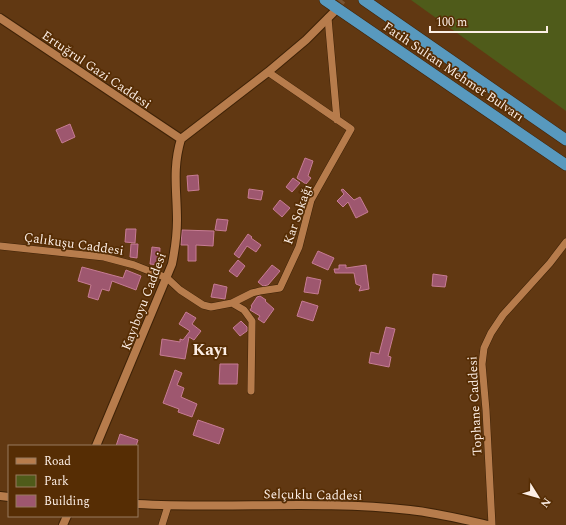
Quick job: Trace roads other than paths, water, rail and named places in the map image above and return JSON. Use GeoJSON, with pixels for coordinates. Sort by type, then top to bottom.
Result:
{"type":"FeatureCollection","features":[{"type":"Feature","properties":{"kind":"highway","name":"Fatih Sultan Mehmet Bulvarı"},"geometry":{"type":"LineString","coordinates":[[325,0],[566,165]]}},
{"type":"Feature","properties":{"kind":"highway","name":"Fatih Sultan Mehmet Bulvarı"},"geometry":{"type":"LineString","coordinates":[[364,0],[566,140]]}},
{"type":"Feature","properties":{"kind":"street"},"geometry":{"type":"LineString","coordinates":[[181,140],[268,72],[306,40],[330,15]]}},
{"type":"Feature","properties":{"kind":"street"},"geometry":{"type":"LineString","coordinates":[[330,15],[337,120]]}},
{"type":"Feature","properties":{"kind":"street","name":"Ertuğrul Gazi Caddesi"},"geometry":{"type":"LineString","coordinates":[[0,18],[181,140]]}},
{"type":"Feature","properties":{"kind":"street"},"geometry":{"type":"LineString","coordinates":[[268,72],[337,120]]}},
{"type":"Feature","properties":{"kind":"street","name":"Kar Sokağı"},"geometry":{"type":"LineString","coordinates":[[232,303],[252,293],[280,288],[298,247],[311,200],[351,129],[337,120]]}},
{"type":"Feature","properties":{"kind":"street","name":"Kayıboyu Caddesi"},"geometry":{"type":"LineString","coordinates":[[96,445],[172,264],[176,245],[177,220],[175,166],[181,140]]}},
{"type":"Feature","properties":{"kind":"street","name":"Tophane Caddesi"},"geometry":{"type":"LineString","coordinates":[[492,525],[482,364],[484,348],[490,333],[503,315],[550,263],[566,242]]}},
{"type":"Feature","properties":{"kind":"street","name":"Çalıkuşu Caddesi"},"geometry":{"type":"LineString","coordinates":[[0,246],[104,257],[134,265],[167,278]]}},
{"type":"Feature","properties":{"kind":"street"},"geometry":{"type":"LineString","coordinates":[[167,278],[180,290],[203,305],[211,307],[232,303],[244,310],[252,321],[251,391]]}},
{"type":"Feature","properties":{"kind":"street","name":"Selçuklu Caddesi"},"geometry":{"type":"LineString","coordinates":[[138,504],[168,506],[324,505],[374,507],[434,513],[488,525]]}},
{"type":"Feature","properties":{"kind":"street"},"geometry":{"type":"LineString","coordinates":[[162,525],[168,506]]}},
{"type":"Feature","properties":{"kind":"tunnel"},"geometry":{"type":"LineString","coordinates":[[333,12],[342,0]]}},
{"type":"Feature","properties":{"kind":"district","name":"Kayı"},"geometry":{"type":"Point","coordinates":[210,349]}}]}
